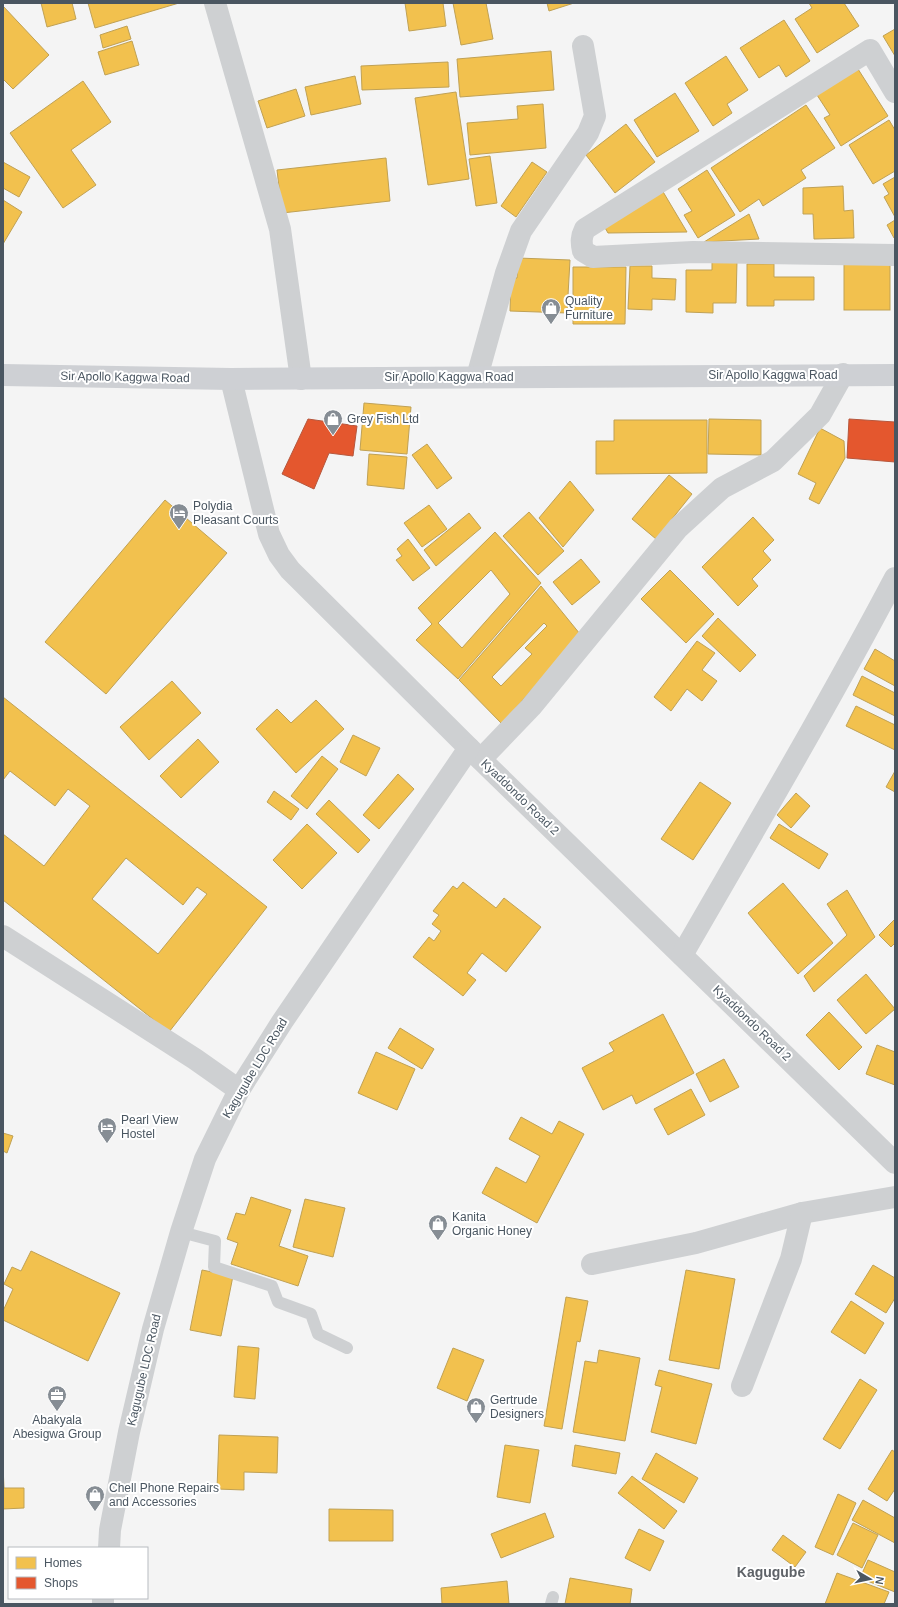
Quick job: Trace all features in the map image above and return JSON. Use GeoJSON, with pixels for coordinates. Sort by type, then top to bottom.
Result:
{"type":"FeatureCollection","features":[{"type":"Feature","properties":{"kind":"main road","name":"Sir Apollo Kaggwa Road"},"geometry":{"type":"LineString","coordinates":[[3,375],[301,379],[843,374],[895,375]]}},
{"type":"Feature","properties":{"kind":"street"},"geometry":{"type":"LineString","coordinates":[[215,3],[280,229],[301,379]]}},
{"type":"Feature","properties":{"kind":"street"},"geometry":{"type":"LineString","coordinates":[[476,377],[506,273],[521,231],[588,133],[595,116],[583,46]]}},
{"type":"Feature","properties":{"kind":"street"},"geometry":{"type":"LineString","coordinates":[[895,92],[870,50],[585,229],[581,236],[583,251],[593,256],[693,252],[895,255]]}},
{"type":"Feature","properties":{"kind":"street","name":"Kagugube LDC Road"},"geometry":{"type":"LineString","coordinates":[[108,1547],[129,1432],[151,1336],[181,1232],[205,1159],[239,1090],[282,1022],[475,754],[531,707],[678,528],[722,488],[773,461],[820,415],[843,374]]}},
{"type":"Feature","properties":{"kind":"street","name":"Kyaddondo Road 2"},"geometry":{"type":"LineString","coordinates":[[232,379],[269,534],[279,554],[290,570],[475,754],[895,1163]]}},
{"type":"Feature","properties":{"kind":"street"},"geometry":{"type":"LineString","coordinates":[[682,955],[788,771],[895,578]]}},
{"type":"Feature","properties":{"kind":"street"},"geometry":{"type":"LineString","coordinates":[[3,936],[195,1059],[239,1090]]}},
{"type":"Feature","properties":{"kind":"street"},"geometry":{"type":"LineString","coordinates":[[592,1264],[696,1243],[802,1213],[895,1197]]}},
{"type":"Feature","properties":{"kind":"street"},"geometry":{"type":"LineString","coordinates":[[742,1386],[791,1259],[802,1213]]}},
{"type":"Feature","properties":{"kind":"lane"},"geometry":{"type":"LineString","coordinates":[[181,1232],[215,1241],[214,1267],[272,1286],[278,1302],[311,1314],[318,1334],[347,1348]]}},
{"type":"Feature","properties":{"kind":"building: Homes"},"geometry":{"type":"Polygon","coordinates":[[[41,3],[72,3],[76,19],[47,27],[41,3]]]}},
{"type":"Feature","properties":{"kind":"building: Homes"},"geometry":{"type":"Polygon","coordinates":[[[88,3],[179,3],[95,28],[88,3]]]}},
{"type":"Feature","properties":{"kind":"building: Homes"},"geometry":{"type":"Polygon","coordinates":[[[405,3],[443,3],[446,26],[409,31],[405,3]]]}},
{"type":"Feature","properties":{"kind":"building: Homes"},"geometry":{"type":"Polygon","coordinates":[[[453,3],[486,3],[493,39],[461,45],[453,3]]]}},
{"type":"Feature","properties":{"kind":"building: Homes"},"geometry":{"type":"Polygon","coordinates":[[[547,3],[574,3],[549,11],[547,3]]]}},
{"type":"Feature","properties":{"kind":"building: Homes"},"geometry":{"type":"Polygon","coordinates":[[[809,3],[844,3],[859,26],[817,53],[795,19],[812,8],[809,3]]]}},
{"type":"Feature","properties":{"kind":"building: Homes"},"geometry":{"type":"Polygon","coordinates":[[[3,6],[49,55],[13,89],[3,79],[3,6]]]}},
{"type":"Feature","properties":{"kind":"building: Homes"},"geometry":{"type":"Polygon","coordinates":[[[784,20],[810,61],[786,77],[779,65],[759,78],[740,48],[784,20]]]}},
{"type":"Feature","properties":{"kind":"building: Homes"},"geometry":{"type":"Polygon","coordinates":[[[127,26],[131,39],[103,48],[100,35],[127,26]]]}},
{"type":"Feature","properties":{"kind":"building: Homes"},"geometry":{"type":"Polygon","coordinates":[[[895,29],[895,56],[883,36],[895,29]]]}},
{"type":"Feature","properties":{"kind":"building: Homes"},"geometry":{"type":"Polygon","coordinates":[[[132,41],[139,65],[105,75],[98,52],[132,41]]]}},
{"type":"Feature","properties":{"kind":"building: Homes"},"geometry":{"type":"Polygon","coordinates":[[[551,51],[554,90],[460,97],[457,59],[551,51]]]}},
{"type":"Feature","properties":{"kind":"building: Homes"},"geometry":{"type":"Polygon","coordinates":[[[726,56],[748,90],[727,104],[732,113],[713,126],[685,83],[726,56]]]}},
{"type":"Feature","properties":{"kind":"building: Homes"},"geometry":{"type":"Polygon","coordinates":[[[448,62],[449,87],[362,90],[361,66],[448,62]]]}},
{"type":"Feature","properties":{"kind":"building: Homes"},"geometry":{"type":"Polygon","coordinates":[[[858,69],[888,116],[841,146],[824,118],[830,115],[817,95],[858,69]]]}},
{"type":"Feature","properties":{"kind":"building: Homes"},"geometry":{"type":"Polygon","coordinates":[[[355,76],[361,104],[311,115],[305,87],[355,76]]]}},
{"type":"Feature","properties":{"kind":"building: Homes"},"geometry":{"type":"Polygon","coordinates":[[[83,81],[111,122],[71,150],[96,185],[63,208],[10,133],[83,81]]]}},
{"type":"Feature","properties":{"kind":"building: Homes"},"geometry":{"type":"Polygon","coordinates":[[[296,89],[305,116],[267,128],[258,101],[296,89]]]}},
{"type":"Feature","properties":{"kind":"building: Homes"},"geometry":{"type":"Polygon","coordinates":[[[456,92],[469,179],[428,185],[415,98],[456,92]]]}},
{"type":"Feature","properties":{"kind":"building: Homes"},"geometry":{"type":"Polygon","coordinates":[[[675,93],[699,131],[657,157],[634,120],[675,93]]]}},
{"type":"Feature","properties":{"kind":"building: Homes"},"geometry":{"type":"Polygon","coordinates":[[[543,104],[546,148],[470,155],[467,123],[518,119],[517,106],[543,104]]]}},
{"type":"Feature","properties":{"kind":"building: Homes"},"geometry":{"type":"Polygon","coordinates":[[[806,105],[835,148],[801,170],[806,178],[763,206],[759,199],[740,212],[711,168],[806,105]]]}},
{"type":"Feature","properties":{"kind":"building: Homes"},"geometry":{"type":"Polygon","coordinates":[[[889,120],[895,130],[895,171],[873,184],[849,145],[889,120]]]}},
{"type":"Feature","properties":{"kind":"building: Homes"},"geometry":{"type":"Polygon","coordinates":[[[626,124],[655,162],[615,193],[586,155],[626,124]]]}},
{"type":"Feature","properties":{"kind":"building: Homes"},"geometry":{"type":"Polygon","coordinates":[[[490,156],[497,203],[476,206],[469,159],[490,156]]]}},
{"type":"Feature","properties":{"kind":"building: Homes"},"geometry":{"type":"Polygon","coordinates":[[[386,158],[390,201],[282,213],[277,170],[386,158]]]}},
{"type":"Feature","properties":{"kind":"building: Homes"},"geometry":{"type":"Polygon","coordinates":[[[3,162],[30,177],[19,197],[3,188],[3,162]]]}},
{"type":"Feature","properties":{"kind":"building: Homes"},"geometry":{"type":"Polygon","coordinates":[[[532,162],[547,172],[516,217],[501,206],[532,162]]]}},
{"type":"Feature","properties":{"kind":"building: Homes"},"geometry":{"type":"Polygon","coordinates":[[[707,170],[735,215],[698,238],[684,215],[692,211],[678,189],[707,170]]]}},
{"type":"Feature","properties":{"kind":"building: Homes"},"geometry":{"type":"Polygon","coordinates":[[[895,177],[895,217],[884,197],[889,194],[883,184],[895,177]]]}},
{"type":"Feature","properties":{"kind":"building: Homes"},"geometry":{"type":"Polygon","coordinates":[[[843,186],[844,211],[853,210],[854,238],[814,239],[813,214],[803,214],[803,188],[843,186]]]}},
{"type":"Feature","properties":{"kind":"building: Homes"},"geometry":{"type":"Polygon","coordinates":[[[662,190],[687,232],[608,233],[604,226],[662,190]]]}},
{"type":"Feature","properties":{"kind":"building: Homes"},"geometry":{"type":"Polygon","coordinates":[[[3,200],[22,212],[3,244],[3,200]]]}},
{"type":"Feature","properties":{"kind":"building: Homes"},"geometry":{"type":"Polygon","coordinates":[[[749,214],[759,239],[704,242],[749,214]]]}},
{"type":"Feature","properties":{"kind":"building: Homes"},"geometry":{"type":"Polygon","coordinates":[[[895,220],[895,238],[894,238],[887,225],[895,220]]]}},
{"type":"Feature","properties":{"kind":"building: Homes"},"geometry":{"type":"Polygon","coordinates":[[[518,258],[570,260],[567,313],[510,311],[511,278],[517,278],[518,258]]]}},
{"type":"Feature","properties":{"kind":"building: Homes"},"geometry":{"type":"Polygon","coordinates":[[[712,261],[737,261],[736,303],[713,303],[713,313],[686,312],[686,270],[712,270],[712,261]]]}},
{"type":"Feature","properties":{"kind":"building: Homes"},"geometry":{"type":"Polygon","coordinates":[[[844,261],[890,261],[890,310],[844,310],[844,261]]]}},
{"type":"Feature","properties":{"kind":"building: Homes"},"geometry":{"type":"Polygon","coordinates":[[[747,264],[774,264],[774,277],[814,277],[814,300],[774,300],[774,306],[747,306],[747,264]]]}},
{"type":"Feature","properties":{"kind":"building: Homes"},"geometry":{"type":"Polygon","coordinates":[[[630,266],[652,266],[652,278],[676,279],[675,300],[652,299],[652,310],[628,309],[630,266]]]}},
{"type":"Feature","properties":{"kind":"building: Homes"},"geometry":{"type":"Polygon","coordinates":[[[573,267],[626,267],[625,324],[573,324],[573,267]]]}},
{"type":"Feature","properties":{"kind":"building: Homes"},"geometry":{"type":"Polygon","coordinates":[[[364,403],[411,407],[407,454],[360,450],[364,403]]]}},
{"type":"Feature","properties":{"kind":"building: Homes"},"geometry":{"type":"Polygon","coordinates":[[[709,419],[761,420],[761,455],[708,454],[709,419]]]}},
{"type":"Feature","properties":{"kind":"building: Homes"},"geometry":{"type":"Polygon","coordinates":[[[614,420],[707,420],[707,473],[596,474],[596,441],[614,441],[614,420]]]}},
{"type":"Feature","properties":{"kind":"building: Homes"},"geometry":{"type":"Polygon","coordinates":[[[820,428],[844,441],[845,458],[819,504],[809,499],[816,483],[798,474],[820,428]]]}},
{"type":"Feature","properties":{"kind":"building: Homes"},"geometry":{"type":"Polygon","coordinates":[[[427,444],[452,478],[437,489],[412,455],[427,444]]]}},
{"type":"Feature","properties":{"kind":"building: Homes"},"geometry":{"type":"Polygon","coordinates":[[[369,454],[407,457],[404,489],[367,485],[369,454]]]}},
{"type":"Feature","properties":{"kind":"building: Homes"},"geometry":{"type":"Polygon","coordinates":[[[669,475],[692,494],[656,539],[632,519],[669,475]]]}},
{"type":"Feature","properties":{"kind":"building: Homes"},"geometry":{"type":"Polygon","coordinates":[[[570,481],[594,510],[563,547],[539,518],[570,481]]]}},
{"type":"Feature","properties":{"kind":"building: Homes"},"geometry":{"type":"Polygon","coordinates":[[[165,500],[227,553],[106,694],[45,642],[165,500]]]}},
{"type":"Feature","properties":{"kind":"building: Homes"},"geometry":{"type":"Polygon","coordinates":[[[429,505],[447,529],[422,547],[404,523],[429,505]]]}},
{"type":"Feature","properties":{"kind":"building: Homes"},"geometry":{"type":"Polygon","coordinates":[[[529,512],[564,551],[538,575],[503,536],[529,512]]]}},
{"type":"Feature","properties":{"kind":"building: Homes"},"geometry":{"type":"Polygon","coordinates":[[[469,513],[481,528],[436,566],[424,550],[469,513]]]}},
{"type":"Feature","properties":{"kind":"building: Homes"},"geometry":{"type":"Polygon","coordinates":[[[753,517],[774,540],[763,551],[771,560],[752,579],[758,586],[738,606],[702,567],[753,517]]]}},
{"type":"Feature","properties":{"kind":"building: Homes"},"geometry":{"type":"Polygon","coordinates":[[[495,532],[541,583],[458,679],[416,640],[432,624],[418,608],[495,532]],[[491,570],[438,623],[462,648],[510,594],[491,570]]]}},
{"type":"Feature","properties":{"kind":"building: Homes"},"geometry":{"type":"Polygon","coordinates":[[[408,539],[430,568],[413,581],[396,560],[402,556],[397,549],[408,539]]]}},
{"type":"Feature","properties":{"kind":"building: Homes"},"geometry":{"type":"Polygon","coordinates":[[[581,559],[600,582],[572,605],[553,582],[581,559]]]}},
{"type":"Feature","properties":{"kind":"building: Homes"},"geometry":{"type":"Polygon","coordinates":[[[670,570],[714,614],[686,643],[641,599],[670,570]]]}},
{"type":"Feature","properties":{"kind":"building: Homes"},"geometry":{"type":"Polygon","coordinates":[[[541,586],[580,634],[502,724],[459,680],[541,586]],[[544,623],[492,677],[501,686],[532,654],[525,648],[547,626],[544,623]]]}},
{"type":"Feature","properties":{"kind":"building: Homes"},"geometry":{"type":"Polygon","coordinates":[[[718,618],[756,655],[740,672],[702,636],[718,618]]]}},
{"type":"Feature","properties":{"kind":"building: Homes"},"geometry":{"type":"Polygon","coordinates":[[[697,641],[715,653],[702,670],[717,681],[702,701],[687,689],[671,711],[654,697],[697,641]]]}},
{"type":"Feature","properties":{"kind":"building: Homes"},"geometry":{"type":"Polygon","coordinates":[[[875,649],[895,661],[895,686],[864,669],[875,649]]]}},
{"type":"Feature","properties":{"kind":"building: Homes"},"geometry":{"type":"Polygon","coordinates":[[[862,676],[895,693],[895,716],[853,695],[862,676]]]}},
{"type":"Feature","properties":{"kind":"building: Homes"},"geometry":{"type":"Polygon","coordinates":[[[172,681],[201,713],[149,760],[120,727],[172,681]]]}},
{"type":"Feature","properties":{"kind":"building: Homes"},"geometry":{"type":"Polygon","coordinates":[[[3,697],[267,907],[169,1032],[3,900],[3,834],[44,866],[90,806],[68,789],[55,806],[10,771],[3,780],[3,697]],[[126,858],[92,899],[158,954],[207,894],[197,887],[183,905],[126,858]]]}},
{"type":"Feature","properties":{"kind":"building: Homes"},"geometry":{"type":"Polygon","coordinates":[[[316,700],[344,729],[296,773],[256,729],[277,709],[291,723],[316,700]]]}},
{"type":"Feature","properties":{"kind":"building: Homes"},"geometry":{"type":"Polygon","coordinates":[[[856,706],[895,725],[895,750],[846,726],[856,706]]]}},
{"type":"Feature","properties":{"kind":"building: Homes"},"geometry":{"type":"Polygon","coordinates":[[[353,735],[380,748],[366,776],[340,762],[353,735]]]}},
{"type":"Feature","properties":{"kind":"building: Homes"},"geometry":{"type":"Polygon","coordinates":[[[198,739],[219,762],[181,798],[160,776],[198,739]]]}},
{"type":"Feature","properties":{"kind":"building: Homes"},"geometry":{"type":"Polygon","coordinates":[[[322,756],[338,769],[307,809],[291,796],[322,756]]]}},
{"type":"Feature","properties":{"kind":"building: Homes"},"geometry":{"type":"Polygon","coordinates":[[[895,771],[895,792],[886,787],[895,771]]]}},
{"type":"Feature","properties":{"kind":"building: Homes"},"geometry":{"type":"Polygon","coordinates":[[[398,774],[414,789],[379,829],[363,815],[398,774]]]}},
{"type":"Feature","properties":{"kind":"building: Homes"},"geometry":{"type":"Polygon","coordinates":[[[700,782],[731,803],[693,860],[661,839],[700,782]]]}},
{"type":"Feature","properties":{"kind":"building: Homes"},"geometry":{"type":"Polygon","coordinates":[[[274,791],[299,809],[291,820],[267,802],[274,791]]]}},
{"type":"Feature","properties":{"kind":"building: Homes"},"geometry":{"type":"Polygon","coordinates":[[[796,793],[810,806],[791,828],[777,815],[796,793]]]}},
{"type":"Feature","properties":{"kind":"building: Homes"},"geometry":{"type":"Polygon","coordinates":[[[329,800],[370,840],[358,853],[316,814],[329,800]]]}},
{"type":"Feature","properties":{"kind":"building: Homes"},"geometry":{"type":"Polygon","coordinates":[[[307,824],[337,853],[302,889],[273,860],[307,824]]]}},
{"type":"Feature","properties":{"kind":"building: Homes"},"geometry":{"type":"Polygon","coordinates":[[[779,824],[828,854],[819,869],[770,838],[779,824]]]}},
{"type":"Feature","properties":{"kind":"building: Homes"},"geometry":{"type":"Polygon","coordinates":[[[463,882],[496,908],[504,898],[541,927],[506,972],[482,953],[467,973],[476,980],[463,996],[413,957],[429,937],[434,941],[441,931],[432,924],[439,915],[433,911],[453,886],[457,889],[463,882]]]}},
{"type":"Feature","properties":{"kind":"building: Homes"},"geometry":{"type":"Polygon","coordinates":[[[783,883],[833,943],[798,974],[748,913],[783,883]]]}},
{"type":"Feature","properties":{"kind":"building: Homes"},"geometry":{"type":"Polygon","coordinates":[[[847,890],[875,937],[814,992],[804,976],[847,935],[827,904],[847,890]]]}},
{"type":"Feature","properties":{"kind":"building: Homes"},"geometry":{"type":"Polygon","coordinates":[[[895,919],[895,943],[891,947],[879,935],[895,919]]]}},
{"type":"Feature","properties":{"kind":"building: Homes"},"geometry":{"type":"Polygon","coordinates":[[[866,974],[895,1009],[866,1034],[837,1000],[866,974]]]}},
{"type":"Feature","properties":{"kind":"building: Homes"},"geometry":{"type":"Polygon","coordinates":[[[829,1012],[862,1047],[839,1070],[806,1035],[829,1012]]]}},
{"type":"Feature","properties":{"kind":"building: Homes"},"geometry":{"type":"Polygon","coordinates":[[[663,1014],[694,1073],[636,1104],[632,1095],[603,1110],[582,1068],[614,1051],[609,1043],[663,1014]]]}},
{"type":"Feature","properties":{"kind":"building: Homes"},"geometry":{"type":"Polygon","coordinates":[[[400,1028],[434,1049],[422,1069],[388,1048],[400,1028]]]}},
{"type":"Feature","properties":{"kind":"building: Homes"},"geometry":{"type":"Polygon","coordinates":[[[877,1045],[895,1052],[895,1085],[866,1074],[877,1045]]]}},
{"type":"Feature","properties":{"kind":"building: Homes"},"geometry":{"type":"Polygon","coordinates":[[[376,1052],[415,1069],[397,1110],[358,1093],[376,1052]]]}},
{"type":"Feature","properties":{"kind":"building: Homes"},"geometry":{"type":"Polygon","coordinates":[[[724,1059],[739,1087],[710,1102],[696,1074],[724,1059]]]}},
{"type":"Feature","properties":{"kind":"building: Homes"},"geometry":{"type":"Polygon","coordinates":[[[691,1089],[705,1115],[668,1135],[654,1109],[691,1089]]]}},
{"type":"Feature","properties":{"kind":"building: Homes"},"geometry":{"type":"Polygon","coordinates":[[[521,1117],[552,1134],[559,1121],[584,1134],[537,1223],[482,1193],[496,1167],[526,1183],[540,1156],[509,1139],[521,1117]]]}},
{"type":"Feature","properties":{"kind":"building: Homes"},"geometry":{"type":"Polygon","coordinates":[[[3,1133],[13,1136],[7,1153],[3,1151],[3,1133]]]}},
{"type":"Feature","properties":{"kind":"building: Homes"},"geometry":{"type":"Polygon","coordinates":[[[251,1197],[291,1210],[279,1246],[308,1256],[298,1286],[231,1264],[238,1243],[227,1239],[236,1213],[245,1215],[251,1197]]]}},
{"type":"Feature","properties":{"kind":"building: Homes"},"geometry":{"type":"Polygon","coordinates":[[[305,1199],[345,1208],[333,1257],[293,1247],[305,1199]]]}},
{"type":"Feature","properties":{"kind":"building: Homes"},"geometry":{"type":"Polygon","coordinates":[[[31,1251],[120,1293],[88,1361],[3,1320],[3,1311],[13,1289],[4,1284],[12,1267],[21,1271],[31,1251]]]}},
{"type":"Feature","properties":{"kind":"building: Homes"},"geometry":{"type":"Polygon","coordinates":[[[873,1265],[895,1278],[895,1298],[886,1313],[855,1294],[873,1265]]]}},
{"type":"Feature","properties":{"kind":"building: Homes"},"geometry":{"type":"Polygon","coordinates":[[[202,1270],[233,1276],[221,1336],[190,1330],[202,1270]]]}},
{"type":"Feature","properties":{"kind":"building: Homes"},"geometry":{"type":"Polygon","coordinates":[[[686,1270],[735,1279],[719,1369],[669,1360],[686,1270]]]}},
{"type":"Feature","properties":{"kind":"building: Homes"},"geometry":{"type":"Polygon","coordinates":[[[566,1297],[588,1301],[580,1342],[577,1341],[562,1429],[544,1426],[566,1297]]]}},
{"type":"Feature","properties":{"kind":"building: Homes"},"geometry":{"type":"Polygon","coordinates":[[[851,1301],[884,1323],[865,1354],[831,1332],[851,1301]]]}},
{"type":"Feature","properties":{"kind":"building: Homes"},"geometry":{"type":"Polygon","coordinates":[[[238,1346],[259,1348],[255,1399],[234,1397],[238,1346]]]}},
{"type":"Feature","properties":{"kind":"building: Homes"},"geometry":{"type":"Polygon","coordinates":[[[453,1348],[484,1360],[467,1401],[437,1388],[453,1348]]]}},
{"type":"Feature","properties":{"kind":"building: Homes"},"geometry":{"type":"Polygon","coordinates":[[[599,1350],[640,1358],[625,1441],[573,1432],[585,1361],[597,1363],[599,1350]]]}},
{"type":"Feature","properties":{"kind":"building: Homes"},"geometry":{"type":"Polygon","coordinates":[[[659,1370],[712,1384],[696,1444],[651,1432],[662,1387],[655,1385],[659,1370]]]}},
{"type":"Feature","properties":{"kind":"building: Homes"},"geometry":{"type":"Polygon","coordinates":[[[860,1379],[877,1390],[840,1449],[823,1439],[860,1379]]]}},
{"type":"Feature","properties":{"kind":"building: Homes"},"geometry":{"type":"Polygon","coordinates":[[[219,1435],[278,1437],[277,1473],[244,1472],[244,1490],[217,1489],[219,1435]]]}},
{"type":"Feature","properties":{"kind":"building: Homes"},"geometry":{"type":"Polygon","coordinates":[[[505,1445],[539,1450],[530,1503],[497,1497],[505,1445]]]}},
{"type":"Feature","properties":{"kind":"building: Homes"},"geometry":{"type":"Polygon","coordinates":[[[575,1445],[620,1453],[616,1474],[572,1466],[575,1445]]]}},
{"type":"Feature","properties":{"kind":"building: Homes"},"geometry":{"type":"Polygon","coordinates":[[[892,1450],[895,1452],[895,1489],[887,1501],[868,1489],[892,1450]]]}},
{"type":"Feature","properties":{"kind":"building: Homes"},"geometry":{"type":"Polygon","coordinates":[[[656,1453],[698,1478],[684,1503],[642,1479],[656,1453]]]}},
{"type":"Feature","properties":{"kind":"building: Homes"},"geometry":{"type":"Polygon","coordinates":[[[3,1466],[4,1488],[24,1488],[24,1508],[3,1509],[3,1466]]]}},
{"type":"Feature","properties":{"kind":"building: Homes"},"geometry":{"type":"Polygon","coordinates":[[[632,1476],[677,1511],[664,1529],[618,1493],[632,1476]]]}},
{"type":"Feature","properties":{"kind":"building: Homes"},"geometry":{"type":"Polygon","coordinates":[[[838,1494],[856,1503],[833,1555],[815,1547],[838,1494]]]}},
{"type":"Feature","properties":{"kind":"building: Homes"},"geometry":{"type":"Polygon","coordinates":[[[863,1500],[895,1518],[895,1543],[852,1520],[863,1500]]]}},
{"type":"Feature","properties":{"kind":"building: Homes"},"geometry":{"type":"Polygon","coordinates":[[[329,1509],[393,1510],[393,1541],[329,1541],[329,1509]]]}},
{"type":"Feature","properties":{"kind":"building: Homes"},"geometry":{"type":"Polygon","coordinates":[[[545,1513],[554,1537],[501,1558],[491,1534],[545,1513]]]}},
{"type":"Feature","properties":{"kind":"building: Homes"},"geometry":{"type":"Polygon","coordinates":[[[853,1523],[878,1535],[862,1568],[837,1555],[853,1523]]]}},
{"type":"Feature","properties":{"kind":"building: Homes"},"geometry":{"type":"Polygon","coordinates":[[[639,1529],[664,1541],[650,1571],[625,1558],[639,1529]]]}},
{"type":"Feature","properties":{"kind":"building: Homes"},"geometry":{"type":"Polygon","coordinates":[[[783,1535],[806,1552],[795,1567],[772,1550],[783,1535]]]}},
{"type":"Feature","properties":{"kind":"building: Homes"},"geometry":{"type":"Polygon","coordinates":[[[868,1560],[895,1572],[895,1592],[860,1578],[868,1560]]]}},
{"type":"Feature","properties":{"kind":"building: Homes"},"geometry":{"type":"Polygon","coordinates":[[[837,1573],[889,1592],[884,1604],[825,1604],[837,1573]]]}},
{"type":"Feature","properties":{"kind":"building: Homes"},"geometry":{"type":"Polygon","coordinates":[[[570,1578],[632,1589],[630,1604],[565,1604],[570,1578]]]}},
{"type":"Feature","properties":{"kind":"building: Homes"},"geometry":{"type":"Polygon","coordinates":[[[507,1581],[509,1604],[442,1604],[441,1588],[507,1581]]]}},
{"type":"Feature","properties":{"kind":"building: Shops"},"geometry":{"type":"Polygon","coordinates":[[[308,419],[357,426],[353,456],[329,453],[314,489],[282,474],[308,419]]]}},
{"type":"Feature","properties":{"kind":"building: Shops"},"geometry":{"type":"Polygon","coordinates":[[[849,419],[895,422],[895,462],[847,458],[849,419]]]}},
{"type":"Feature","properties":{"kind":"place","name":"Quality Furniture"},"geometry":{"type":"Point","coordinates":[551,325]}},
{"type":"Feature","properties":{"kind":"place","name":"Grey Fish Ltd"},"geometry":{"type":"Point","coordinates":[333,436]}},
{"type":"Feature","properties":{"kind":"place","name":"Polydia Pleasant Courts"},"geometry":{"type":"Point","coordinates":[179,530]}},
{"type":"Feature","properties":{"kind":"place","name":"Pearl View Hostel"},"geometry":{"type":"Point","coordinates":[107,1144]}},
{"type":"Feature","properties":{"kind":"place","name":"Kanita Organic Honey"},"geometry":{"type":"Point","coordinates":[438,1241]}},
{"type":"Feature","properties":{"kind":"place","name":"Abakyala Abesigwa Group"},"geometry":{"type":"Point","coordinates":[57,1412]}},
{"type":"Feature","properties":{"kind":"place","name":"Gertrude Designers"},"geometry":{"type":"Point","coordinates":[476,1424]}},
{"type":"Feature","properties":{"kind":"place","name":"Chell Phone Repairs and Accessories"},"geometry":{"type":"Point","coordinates":[95,1512]}},
{"type":"Feature","properties":{"kind":"district","name":"Kagugube"},"geometry":{"type":"Point","coordinates":[771,1572]}}]}
